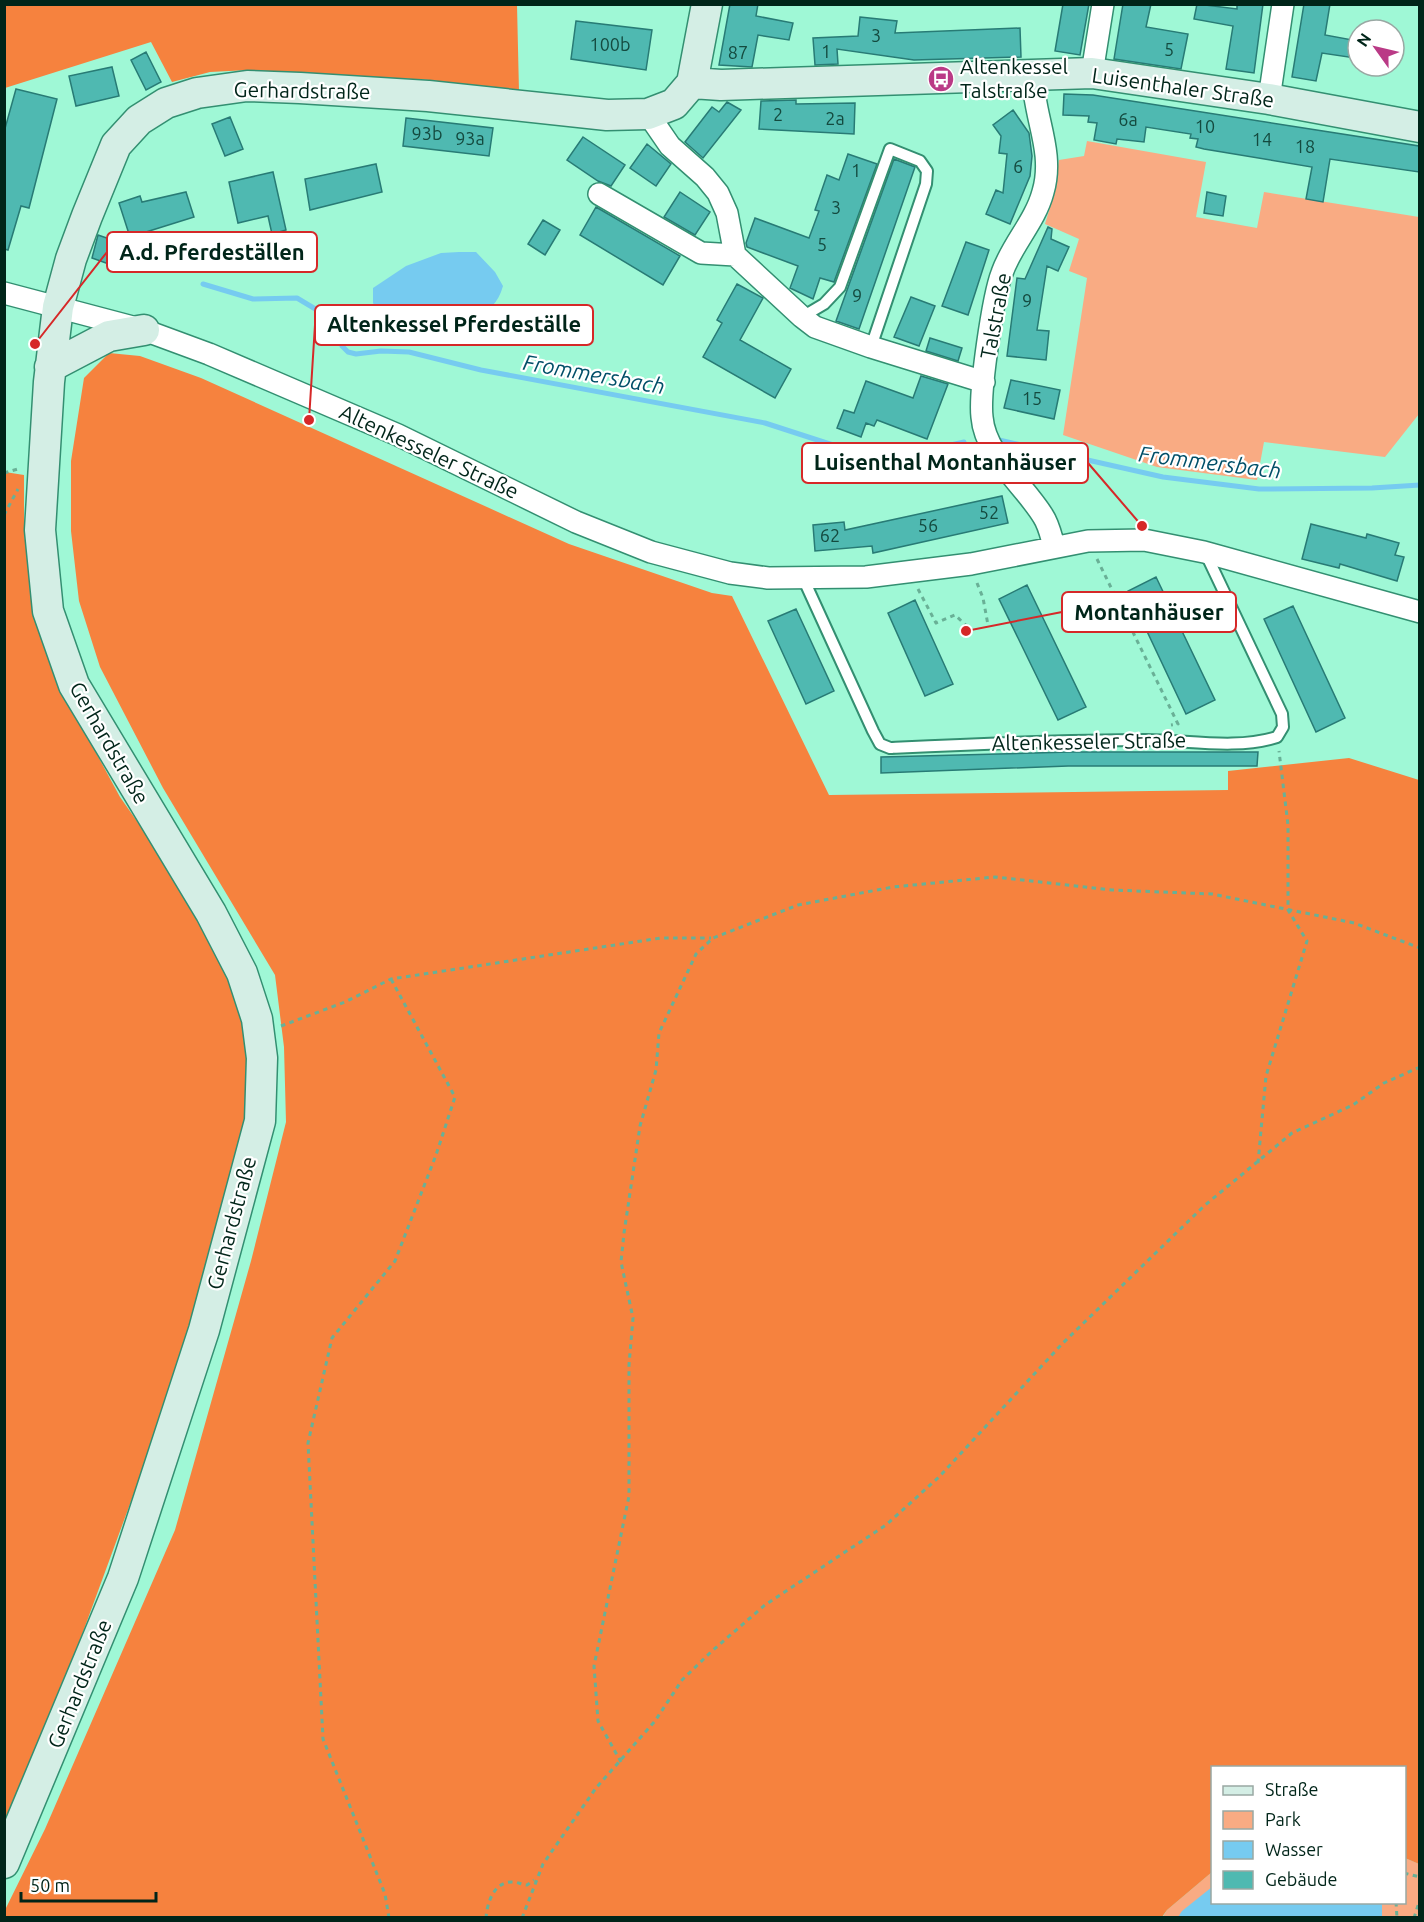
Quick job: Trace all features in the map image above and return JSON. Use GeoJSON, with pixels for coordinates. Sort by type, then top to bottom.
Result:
{"type":"FeatureCollection","features":[{"type":"Feature","properties":{"kind":"street"},"geometry":{"type":"LineString","coordinates":[[692,83],[707,4]]}},
{"type":"Feature","properties":{"kind":"street"},"geometry":{"type":"LineString","coordinates":[[1092,73],[1103,4]]}},
{"type":"Feature","properties":{"kind":"street"},"geometry":{"type":"LineString","coordinates":[[1269,99],[1283,4]]}},
{"type":"Feature","properties":{"kind":"street","name":"Luisenthaler Straße"},"geometry":{"type":"LineString","coordinates":[[692,83],[721,85],[1092,73],[1269,99],[1419,127]]}},
{"type":"Feature","properties":{"kind":"street","name":"Talstraße"},"geometry":{"type":"LineString","coordinates":[[1033,76],[1033,98],[1048,151],[1044,191],[1032,219],[1011,251],[1001,274],[984,382],[981,417],[988,441],[1044,518],[1054,546]]}},
{"type":"Feature","properties":{"kind":"street","name":"Gerhardstraße"},"geometry":{"type":"LineString","coordinates":[[4,1863],[123,1578],[200,1342],[260,1121],[262,1058],[257,1019],[242,973],[211,913],[74,685],[48,611],[40,530],[50,368],[58,307],[71,259],[116,145],[139,120],[166,103],[196,93],[247,86],[300,88],[428,96],[607,115],[648,114],[674,104],[692,83]]}},
{"type":"Feature","properties":{"kind":"street"},"geometry":{"type":"LineString","coordinates":[[648,114],[670,146],[705,177],[718,193],[727,213],[735,255],[802,317],[815,327],[870,347],[984,382]]}},
{"type":"Feature","properties":{"kind":"street"},"geometry":{"type":"LineString","coordinates":[[598,194],[700,253],[735,255]]}},
{"type":"Feature","properties":{"kind":"street","name":"Altenkesseler Straße"},"geometry":{"type":"LineString","coordinates":[[4,293],[144,330],[209,354],[398,435],[576,522],[651,552],[730,573],[768,578],[913,573],[1088,541],[1143,540],[1204,552],[1419,612]]}},
{"type":"Feature","properties":{"kind":"street"},"geometry":{"type":"LineString","coordinates":[[50,368],[109,336],[144,330]]}},
{"type":"Feature","properties":{"kind":"lane"},"geometry":{"type":"LineString","coordinates":[[802,317],[824,304],[840,286],[890,149],[920,160],[927,171],[926,184],[870,347]]}},
{"type":"Feature","properties":{"kind":"lane"},"geometry":{"type":"LineString","coordinates":[[1204,552],[1282,714],[1283,727],[1277,737]]}},
{"type":"Feature","properties":{"kind":"lane","name":"Altenkesseler Straße"},"geometry":{"type":"LineString","coordinates":[[803,578],[873,731],[880,744],[890,748],[1043,740],[1171,740],[1257,744],[1277,737]]}},
{"type":"Feature","properties":{"kind":"path"},"geometry":{"type":"LineString","coordinates":[[1095,555],[1178,724],[1169,726]]}},
{"type":"Feature","properties":{"kind":"path"},"geometry":{"type":"LineString","coordinates":[[978,585],[988,625]]}},
{"type":"Feature","properties":{"kind":"path"},"geometry":{"type":"LineString","coordinates":[[918,588],[936,623],[956,615],[972,632]]}},
{"type":"Feature","properties":{"kind":"path"},"geometry":{"type":"LineString","coordinates":[[1100,614],[1119,604]]}},
{"type":"Feature","properties":{"kind":"path"},"geometry":{"type":"LineString","coordinates":[[1257,1163],[1266,1076],[1307,940],[1288,910],[1288,825],[1277,737]]}},
{"type":"Feature","properties":{"kind":"path"},"geometry":{"type":"LineString","coordinates":[[276,1017],[279,1027],[345,1002],[391,979],[661,938],[713,938],[798,905],[893,887],[995,877],[1112,890],[1212,894],[1354,922],[1419,948]]}},
{"type":"Feature","properties":{"kind":"path"},"geometry":{"type":"LineString","coordinates":[[621,1762],[598,1721],[594,1666],[629,1496],[629,1365],[633,1318],[621,1262],[624,1233],[640,1126],[656,1070],[659,1033],[688,968],[696,954],[713,938]]}},
{"type":"Feature","properties":{"kind":"path"},"geometry":{"type":"LineString","coordinates":[[389,1917],[385,1894],[323,1739],[308,1443],[332,1338],[395,1262],[436,1155],[455,1097],[391,979]]}},
{"type":"Feature","properties":{"kind":"path"},"geometry":{"type":"LineString","coordinates":[[522,1917],[536,1880],[596,1788],[655,1721],[682,1680],[712,1651],[765,1605],[886,1525],[939,1477],[1062,1344],[1162,1245],[1204,1206],[1292,1133],[1353,1106],[1384,1083],[1419,1067]]}},
{"type":"Feature","properties":{"kind":"path"},"geometry":{"type":"LineString","coordinates":[[486,1917],[490,1897],[498,1887],[511,1882],[527,1885],[536,1880]]}},
{"type":"Feature","properties":{"kind":"path"},"geometry":{"type":"LineString","coordinates":[[1414,1917],[1419,1899]]}},
{"type":"Feature","properties":{"kind":"green space"},"geometry":{"type":"Polygon","coordinates":[[[1087,141],[1206,162],[1196,217],[1257,228],[1264,192],[1419,217],[1419,414],[1385,457],[1264,442],[1257,480],[1157,467],[1063,435],[1087,278],[1069,271],[1079,239],[1045,224],[1054,194],[1059,160],[1084,156],[1087,141]]]}},
{"type":"Feature","properties":{"kind":"green space"},"geometry":{"type":"Polygon","coordinates":[[[1406,1858],[1419,1864],[1419,1917],[1162,1918],[1167,1910],[1211,1873],[1211,1904],[1406,1904],[1406,1858]]]}},
{"type":"Feature","properties":{"kind":"shaded area"},"geometry":{"type":"Polygon","coordinates":[[[5,5],[517,5],[519,92],[430,80],[249,70],[210,72],[172,82],[151,42],[5,88],[5,5]]]}},
{"type":"Feature","properties":{"kind":"shaded area"},"geometry":{"type":"Polygon","coordinates":[[[109,353],[140,356],[201,378],[569,544],[712,593],[732,596],[829,795],[1228,790],[1228,771],[1349,758],[1419,780],[1419,1864],[1406,1858],[1406,1766],[1211,1766],[1211,1873],[1167,1910],[1162,1917],[5,1917],[5,1910],[45,1829],[175,1530],[251,1261],[286,1122],[284,1047],[275,975],[163,788],[100,667],[79,601],[71,531],[71,461],[84,378],[109,353]]]}},
{"type":"Feature","properties":{"kind":"shaded area"},"geometry":{"type":"Polygon","coordinates":[[[5,472],[24,475],[24,533],[36,622],[68,701],[120,797],[193,901],[240,1002],[250,1061],[244,1130],[170,1395],[58,1700],[5,1829],[5,472]]]}},
{"type":"Feature","properties":{"kind":"water"},"geometry":{"type":"Polygon","coordinates":[[[476,252],[495,272],[503,286],[492,306],[476,314],[435,321],[422,320],[398,324],[385,321],[373,303],[373,288],[406,266],[441,253],[476,252]]]}},
{"type":"Feature","properties":{"kind":"water"},"geometry":{"type":"Polygon","coordinates":[[[1211,1888],[1211,1904],[1382,1904],[1382,1917],[1178,1917],[1182,1911],[1211,1888]]]}},
{"type":"Feature","properties":{"kind":"building"},"geometry":{"type":"Polygon","coordinates":[[[730,4],[758,4],[756,16],[793,23],[789,40],[758,35],[752,67],[719,65],[730,4]]]}},
{"type":"Feature","properties":{"kind":"building"},"geometry":{"type":"Polygon","coordinates":[[[1063,4],[1089,4],[1080,55],[1055,51],[1063,4]]]}},
{"type":"Feature","properties":{"kind":"building"},"geometry":{"type":"Polygon","coordinates":[[[1123,4],[1151,4],[1146,27],[1188,34],[1181,69],[1114,59],[1123,4]]]}},
{"type":"Feature","properties":{"kind":"building"},"geometry":{"type":"Polygon","coordinates":[[[1197,4],[1237,9],[1237,4],[1263,4],[1254,73],[1226,69],[1233,26],[1194,19],[1197,4]]]}},
{"type":"Feature","properties":{"kind":"building"},"geometry":{"type":"Polygon","coordinates":[[[1304,4],[1330,4],[1325,35],[1346,39],[1346,57],[1322,53],[1316,81],[1292,77],[1304,4]]]}},
{"type":"Feature","properties":{"kind":"building"},"geometry":{"type":"Polygon","coordinates":[[[860,17],[897,21],[895,33],[1020,28],[1021,57],[914,60],[837,49],[838,64],[815,65],[813,38],[858,36],[860,17]]]}},
{"type":"Feature","properties":{"kind":"building"},"geometry":{"type":"Polygon","coordinates":[[[576,21],[652,30],[646,70],[571,59],[576,21]]]}},
{"type":"Feature","properties":{"kind":"building"},"geometry":{"type":"Polygon","coordinates":[[[146,52],[161,82],[146,90],[131,60],[146,52]]]}},
{"type":"Feature","properties":{"kind":"building"},"geometry":{"type":"Polygon","coordinates":[[[112,67],[119,96],[76,106],[69,76],[112,67]]]}},
{"type":"Feature","properties":{"kind":"building"},"geometry":{"type":"Polygon","coordinates":[[[16,89],[57,99],[29,208],[21,206],[8,250],[4,249],[4,132],[16,89]]]}},
{"type":"Feature","properties":{"kind":"building"},"geometry":{"type":"Polygon","coordinates":[[[1064,94],[1093,95],[1419,146],[1419,172],[1330,159],[1323,202],[1306,199],[1312,167],[1204,149],[1196,147],[1198,139],[1190,138],[1191,134],[1146,127],[1144,142],[1117,139],[1116,144],[1094,140],[1097,123],[1088,122],[1089,116],[1063,115],[1064,94]]]}},
{"type":"Feature","properties":{"kind":"building"},"geometry":{"type":"Polygon","coordinates":[[[796,100],[796,104],[855,103],[854,134],[759,129],[761,101],[796,100]]]}},
{"type":"Feature","properties":{"kind":"building"},"geometry":{"type":"Polygon","coordinates":[[[727,102],[741,110],[703,158],[685,142],[712,107],[719,112],[727,102]]]}},
{"type":"Feature","properties":{"kind":"building"},"geometry":{"type":"Polygon","coordinates":[[[1013,110],[1029,133],[1032,156],[1030,176],[1010,224],[986,214],[996,190],[1003,193],[1007,154],[999,153],[1001,136],[993,125],[1013,110]]]}},
{"type":"Feature","properties":{"kind":"building"},"geometry":{"type":"Polygon","coordinates":[[[230,117],[243,149],[225,156],[212,124],[230,117]]]}},
{"type":"Feature","properties":{"kind":"building"},"geometry":{"type":"Polygon","coordinates":[[[406,118],[493,128],[489,156],[403,146],[406,118]]]}},
{"type":"Feature","properties":{"kind":"building"},"geometry":{"type":"Polygon","coordinates":[[[583,137],[625,165],[611,186],[598,181],[567,160],[583,137]]]}},
{"type":"Feature","properties":{"kind":"building"},"geometry":{"type":"Polygon","coordinates":[[[647,144],[671,164],[656,186],[630,168],[647,144]]]}},
{"type":"Feature","properties":{"kind":"building"},"geometry":{"type":"Polygon","coordinates":[[[848,154],[877,164],[834,282],[820,278],[813,299],[790,288],[798,266],[747,247],[746,243],[755,218],[809,238],[819,211],[815,210],[827,175],[839,180],[848,154]]]}},
{"type":"Feature","properties":{"kind":"building"},"geometry":{"type":"Polygon","coordinates":[[[894,159],[915,167],[859,329],[836,321],[894,159]]]}},
{"type":"Feature","properties":{"kind":"building"},"geometry":{"type":"Polygon","coordinates":[[[376,164],[382,192],[310,210],[305,179],[376,164]]]}},
{"type":"Feature","properties":{"kind":"building"},"geometry":{"type":"Polygon","coordinates":[[[273,172],[286,230],[272,234],[268,216],[238,223],[229,182],[273,172]]]}},
{"type":"Feature","properties":{"kind":"building"},"geometry":{"type":"Polygon","coordinates":[[[186,192],[194,217],[130,237],[119,203],[140,196],[142,202],[186,192]]]}},
{"type":"Feature","properties":{"kind":"building"},"geometry":{"type":"Polygon","coordinates":[[[680,192],[710,212],[695,235],[664,217],[680,192]]]}},
{"type":"Feature","properties":{"kind":"building"},"geometry":{"type":"Polygon","coordinates":[[[1207,192],[1226,196],[1223,216],[1204,213],[1207,192]]]}},
{"type":"Feature","properties":{"kind":"building"},"geometry":{"type":"Polygon","coordinates":[[[596,207],[680,256],[663,285],[580,235],[596,207]]]}},
{"type":"Feature","properties":{"kind":"building"},"geometry":{"type":"Polygon","coordinates":[[[543,220],[560,230],[545,255],[528,244],[543,220]]]}},
{"type":"Feature","properties":{"kind":"building"},"geometry":{"type":"Polygon","coordinates":[[[1048,227],[1052,229],[1051,239],[1069,247],[1058,271],[1047,266],[1037,330],[1049,331],[1046,360],[1007,356],[1017,278],[1025,279],[1048,227]]]}},
{"type":"Feature","properties":{"kind":"building"},"geometry":{"type":"Polygon","coordinates":[[[98,235],[127,245],[120,268],[92,258],[98,235]]]}},
{"type":"Feature","properties":{"kind":"building"},"geometry":{"type":"Polygon","coordinates":[[[966,242],[989,250],[968,315],[942,306],[966,242]]]}},
{"type":"Feature","properties":{"kind":"building"},"geometry":{"type":"Polygon","coordinates":[[[737,284],[763,298],[740,340],[791,369],[775,398],[703,357],[722,323],[717,320],[737,284]]]}},
{"type":"Feature","properties":{"kind":"building"},"geometry":{"type":"Polygon","coordinates":[[[911,297],[935,306],[919,346],[894,337],[911,297]]]}},
{"type":"Feature","properties":{"kind":"building"},"geometry":{"type":"Polygon","coordinates":[[[930,338],[962,348],[958,361],[926,351],[930,338]]]}},
{"type":"Feature","properties":{"kind":"building"},"geometry":{"type":"Polygon","coordinates":[[[921,376],[948,384],[927,439],[877,420],[874,426],[866,423],[861,437],[837,428],[844,410],[854,413],[866,381],[913,398],[921,376]]]}},
{"type":"Feature","properties":{"kind":"building"},"geometry":{"type":"Polygon","coordinates":[[[1011,380],[1060,390],[1054,419],[1004,408],[1011,380]]]}},
{"type":"Feature","properties":{"kind":"building"},"geometry":{"type":"Polygon","coordinates":[[[1002,496],[1008,523],[873,553],[872,546],[815,551],[813,525],[844,522],[845,530],[1002,496]]]}},
{"type":"Feature","properties":{"kind":"building"},"geometry":{"type":"Polygon","coordinates":[[[1311,524],[1366,538],[1367,534],[1399,543],[1395,555],[1404,557],[1397,581],[1340,564],[1339,568],[1302,559],[1311,524]]]}},
{"type":"Feature","properties":{"kind":"building"},"geometry":{"type":"Polygon","coordinates":[[[1156,577],[1215,700],[1186,714],[1128,591],[1156,577]]]}},
{"type":"Feature","properties":{"kind":"building"},"geometry":{"type":"Polygon","coordinates":[[[1027,585],[1086,707],[1058,720],[999,599],[1027,585]]]}},
{"type":"Feature","properties":{"kind":"building"},"geometry":{"type":"Polygon","coordinates":[[[915,600],[953,684],[925,696],[888,613],[915,600]]]}},
{"type":"Feature","properties":{"kind":"building"},"geometry":{"type":"Polygon","coordinates":[[[1293,606],[1345,718],[1316,732],[1264,619],[1293,606]]]}},
{"type":"Feature","properties":{"kind":"building"},"geometry":{"type":"Polygon","coordinates":[[[796,609],[834,691],[806,704],[768,621],[796,609]]]}},
{"type":"Feature","properties":{"kind":"building"},"geometry":{"type":"Polygon","coordinates":[[[1070,752],[1258,752],[1257,766],[1068,766],[881,773],[881,757],[1070,752]]]}},
{"type":"Feature","properties":{"kind":"waterway","name":"Frommersbach"},"geometry":{"type":"LineString","coordinates":[[203,284],[253,299],[297,298],[322,313],[342,346],[348,352],[356,354],[381,351],[409,352],[481,370],[765,423],[870,457],[899,457],[964,442]]}},
{"type":"Feature","properties":{"kind":"waterway","name":"Frommersbach"},"geometry":{"type":"LineString","coordinates":[[999,440],[1163,477],[1259,489],[1372,488],[1420,485]]}},
{"type":"Feature","properties":{"kind":"place","name":"Altenkessel Talstraße"},"geometry":{"type":"Point","coordinates":[941,79]}},
{"type":"Feature","properties":{"kind":"place","name":"A.d. Pferdeställen"},"geometry":{"type":"Point","coordinates":[35,344]}},
{"type":"Feature","properties":{"kind":"place","name":"Altenkessel Pferdeställe"},"geometry":{"type":"Point","coordinates":[309,420]}},
{"type":"Feature","properties":{"kind":"place","name":"Luisenthal Montanhäuser"},"geometry":{"type":"Point","coordinates":[1142,526]}},
{"type":"Feature","properties":{"kind":"place","name":"Montanhäuser"},"geometry":{"type":"Point","coordinates":[966,631]}}]}
